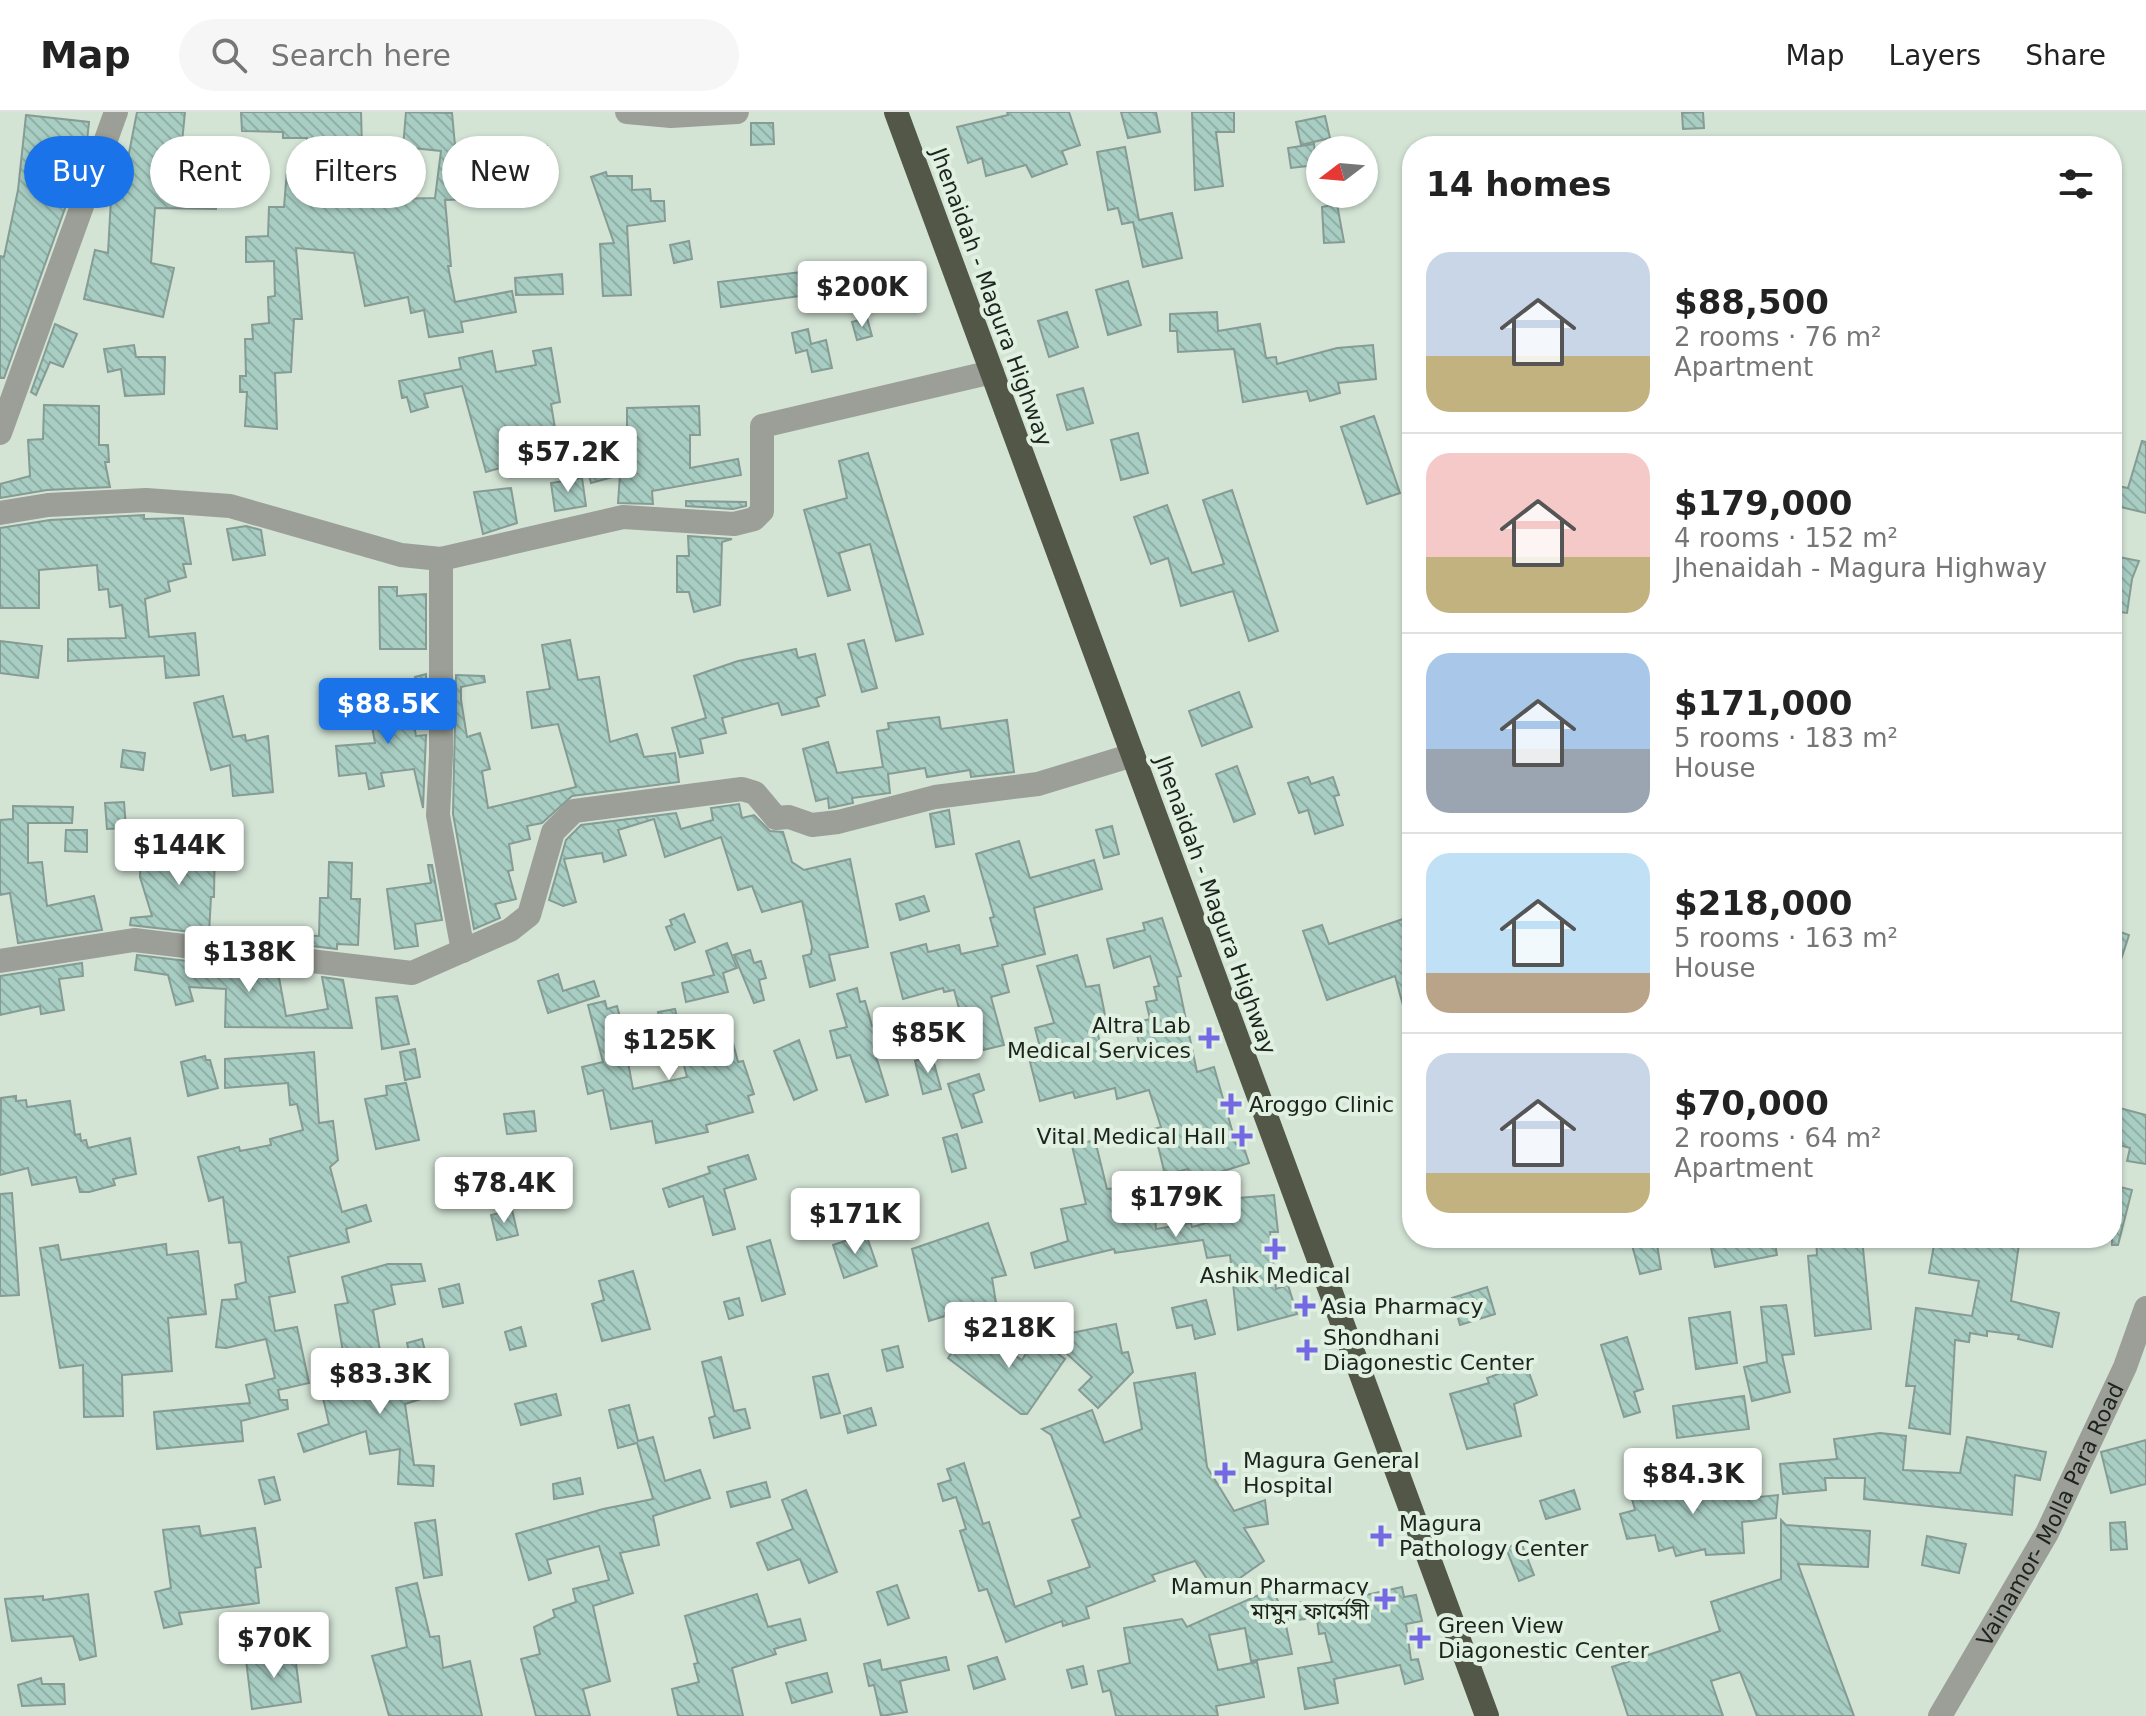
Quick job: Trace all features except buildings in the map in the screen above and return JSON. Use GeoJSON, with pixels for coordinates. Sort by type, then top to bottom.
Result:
{"type":"FeatureCollection","features":[{"type":"Feature","properties":{"kind":"highway","name":"Jhenaidah - Magura Highway"},"geometry":{"type":"LineString","coordinates":[[896,112],[1487,1716]]}},
{"type":"Feature","properties":{"kind":"street"},"geometry":{"type":"LineString","coordinates":[[0,433],[116,112]]}},
{"type":"Feature","properties":{"kind":"street"},"geometry":{"type":"LineString","coordinates":[[627,112],[671,116],[737,112]]}},
{"type":"Feature","properties":{"kind":"street"},"geometry":{"type":"LineString","coordinates":[[0,513],[48,505],[146,500],[230,506],[401,555],[441,559],[623,517],[734,524],[754,519],[762,511],[762,426],[992,372]]}},
{"type":"Feature","properties":{"kind":"street"},"geometry":{"type":"LineString","coordinates":[[441,559],[438,815],[463,951]]}},
{"type":"Feature","properties":{"kind":"street"},"geometry":{"type":"LineString","coordinates":[[0,961],[134,940],[412,973],[510,930],[529,915],[553,832],[574,811],[742,789],[755,793],[776,818],[789,817],[812,825],[935,797],[1038,784],[1133,755]]}},
{"type":"Feature","properties":{"kind":"street","name":"Vainamor- Molla Para Road"},"geometry":{"type":"LineString","coordinates":[[1940,1716],[2047,1533],[2125,1367],[2146,1308]]}},
{"type":"Feature","properties":{"kind":"place","name":"Altra Lab Medical Services"},"geometry":{"type":"Point","coordinates":[1209,1038]}},
{"type":"Feature","properties":{"kind":"place","name":"Aroggo Clinic"},"geometry":{"type":"Point","coordinates":[1231,1104]}},
{"type":"Feature","properties":{"kind":"place","name":"Vital Medical Hall"},"geometry":{"type":"Point","coordinates":[1242,1136]}},
{"type":"Feature","properties":{"kind":"place","name":"Ashik Medical"},"geometry":{"type":"Point","coordinates":[1275,1249]}},
{"type":"Feature","properties":{"kind":"place","name":"Asia Pharmacy"},"geometry":{"type":"Point","coordinates":[1305,1306]}},
{"type":"Feature","properties":{"kind":"place","name":"Shondhani Diagonestic Center"},"geometry":{"type":"Point","coordinates":[1307,1350]}},
{"type":"Feature","properties":{"kind":"place","name":"Magura General Hospital"},"geometry":{"type":"Point","coordinates":[1225,1473]}},
{"type":"Feature","properties":{"kind":"place","name":"Magura Pathology Center"},"geometry":{"type":"Point","coordinates":[1381,1536]}},
{"type":"Feature","properties":{"kind":"place","name":"Mamun Pharmacy মামুন ফার্মেসী"},"geometry":{"type":"Point","coordinates":[1385,1599]}},
{"type":"Feature","properties":{"kind":"place","name":"Green View Diagonestic Center"},"geometry":{"type":"Point","coordinates":[1420,1638]}}]}
